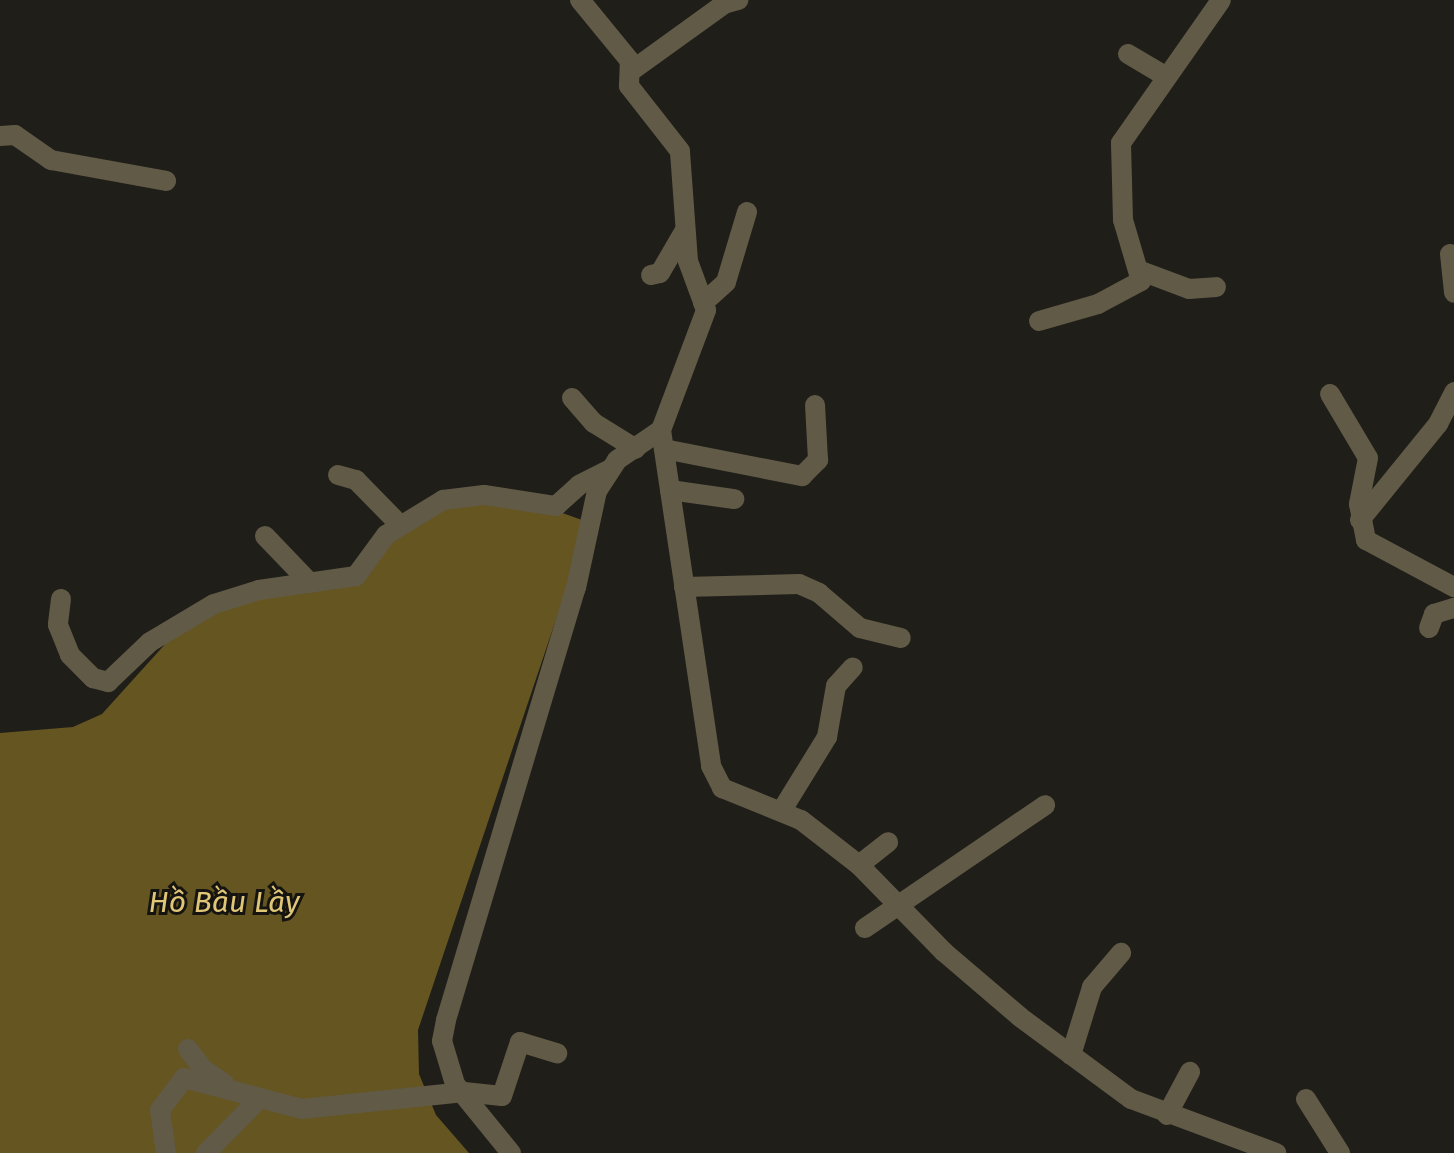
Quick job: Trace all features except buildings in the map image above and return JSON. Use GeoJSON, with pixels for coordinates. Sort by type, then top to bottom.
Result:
{"type":"FeatureCollection","features":[{"type":"Feature","properties":{"kind":"street"},"geometry":{"type":"LineString","coordinates":[[580,0],[634,69]]}},
{"type":"Feature","properties":{"kind":"street"},"geometry":{"type":"LineString","coordinates":[[738,0],[724,4],[634,69],[629,86],[680,151],[685,230],[692,276],[703,303],[704,323],[663,440],[717,779],[734,794],[782,810],[859,865],[966,971],[1131,1099],[1167,1115],[1276,1153]]}},
{"type":"Feature","properties":{"kind":"street"},"geometry":{"type":"LineString","coordinates":[[1039,321],[1098,304],[1137,285],[1141,271],[1123,220],[1119,151],[1165,76],[1221,0]]}},
{"type":"Feature","properties":{"kind":"street"},"geometry":{"type":"LineString","coordinates":[[1128,54],[1165,76]]}},
{"type":"Feature","properties":{"kind":"street"},"geometry":{"type":"LineString","coordinates":[[0,136],[15,135],[51,160],[166,181]]}},
{"type":"Feature","properties":{"kind":"street"},"geometry":{"type":"LineString","coordinates":[[703,303],[726,282],[747,212]]}},
{"type":"Feature","properties":{"kind":"street"},"geometry":{"type":"LineString","coordinates":[[651,275],[660,273],[685,230]]}},
{"type":"Feature","properties":{"kind":"street"},"geometry":{"type":"LineString","coordinates":[[1450,254],[1454,293]]}},
{"type":"Feature","properties":{"kind":"street"},"geometry":{"type":"LineString","coordinates":[[1141,271],[1189,289],[1216,287]]}},
{"type":"Feature","properties":{"kind":"street"},"geometry":{"type":"LineString","coordinates":[[1360,520],[1438,424],[1454,392]]}},
{"type":"Feature","properties":{"kind":"street"},"geometry":{"type":"LineString","coordinates":[[1330,394],[1368,458],[1360,520],[1366,540],[1454,587]]}},
{"type":"Feature","properties":{"kind":"street"},"geometry":{"type":"LineString","coordinates":[[572,398],[594,423],[636,449]]}},
{"type":"Feature","properties":{"kind":"street"},"geometry":{"type":"LineString","coordinates":[[61,599],[58,625],[70,655],[93,678],[108,682],[150,642],[214,604],[240,594],[356,576],[400,525],[443,500],[466,495],[556,506],[579,485],[610,469],[636,449],[663,440],[802,476],[818,460],[815,405]]}},
{"type":"Feature","properties":{"kind":"street"},"geometry":{"type":"LineString","coordinates":[[511,1153],[464,1092],[447,1064],[442,1041],[576,588],[597,491],[610,469]]}},
{"type":"Feature","properties":{"kind":"street"},"geometry":{"type":"LineString","coordinates":[[338,475],[356,480],[400,525]]}},
{"type":"Feature","properties":{"kind":"street"},"geometry":{"type":"LineString","coordinates":[[670,490],[734,499]]}},
{"type":"Feature","properties":{"kind":"street"},"geometry":{"type":"LineString","coordinates":[[265,536],[310,583]]}},
{"type":"Feature","properties":{"kind":"street"},"geometry":{"type":"LineString","coordinates":[[684,587],[799,584],[819,593],[860,628],[901,638]]}},
{"type":"Feature","properties":{"kind":"street"},"geometry":{"type":"LineString","coordinates":[[1429,628],[1434,614],[1454,608]]}},
{"type":"Feature","properties":{"kind":"street"},"geometry":{"type":"LineString","coordinates":[[782,810],[827,737],[836,686],[853,667]]}},
{"type":"Feature","properties":{"kind":"street"},"geometry":{"type":"LineString","coordinates":[[865,928],[1045,805]]}},
{"type":"Feature","properties":{"kind":"street"},"geometry":{"type":"LineString","coordinates":[[859,865],[888,842]]}},
{"type":"Feature","properties":{"kind":"street"},"geometry":{"type":"LineString","coordinates":[[1071,1055],[1092,987],[1121,953]]}},
{"type":"Feature","properties":{"kind":"street"},"geometry":{"type":"LineString","coordinates":[[166,1153],[160,1110],[180,1080],[295,1109],[435,1099],[464,1092],[505,1094],[520,1042],[557,1053]]}},
{"type":"Feature","properties":{"kind":"street"},"geometry":{"type":"LineString","coordinates":[[188,1049],[208,1073],[250,1096]]}},
{"type":"Feature","properties":{"kind":"street"},"geometry":{"type":"LineString","coordinates":[[1167,1115],[1190,1072]]}},
{"type":"Feature","properties":{"kind":"street"},"geometry":{"type":"LineString","coordinates":[[206,1153],[250,1096]]}},
{"type":"Feature","properties":{"kind":"street"},"geometry":{"type":"LineString","coordinates":[[1306,1099],[1340,1153]]}},
{"type":"Feature","properties":{"kind":"water","name":"Hồ Bầu Lầy"},"geometry":{"type":"Polygon","coordinates":[[[467,497],[554,510],[582,520],[576,560],[418,1030],[419,1074],[436,1115],[469,1153],[0,1153],[0,733],[73,727],[102,714],[177,631],[226,606],[326,585],[403,528],[467,497]]]}}]}
